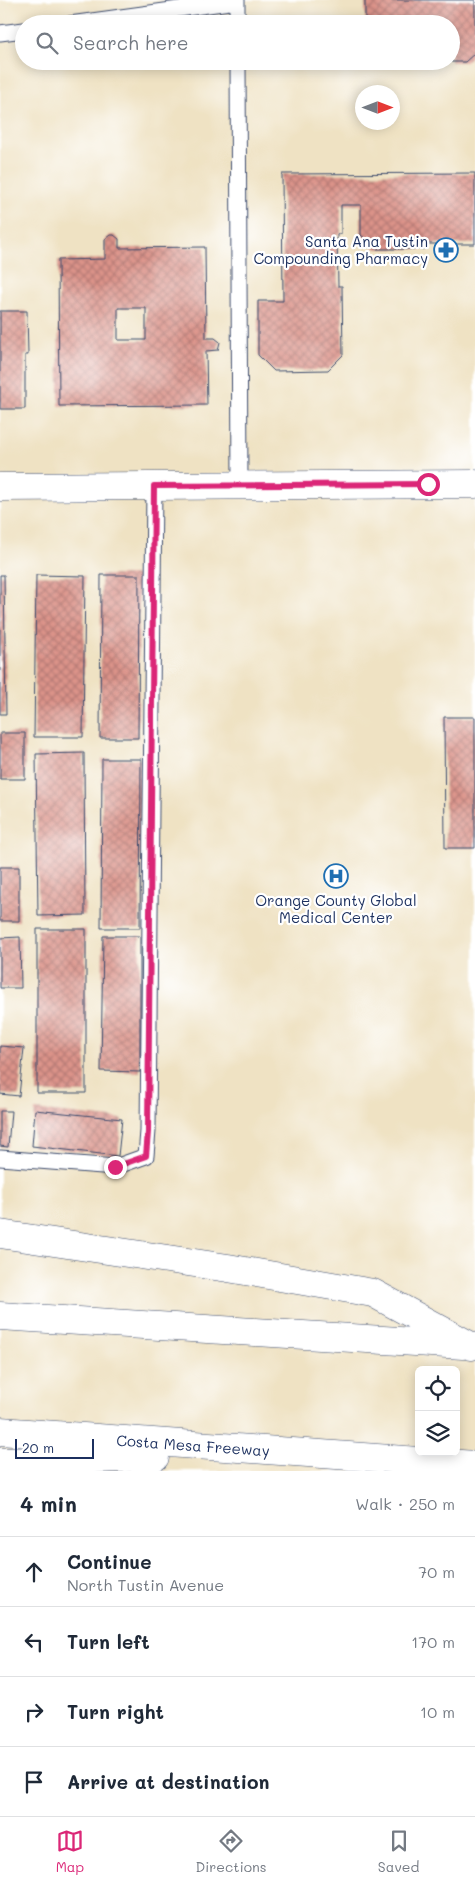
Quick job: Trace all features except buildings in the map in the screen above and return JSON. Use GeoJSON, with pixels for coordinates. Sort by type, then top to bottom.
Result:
{"type":"FeatureCollection","features":[{"type":"Feature","properties":{"kind":"main road"},"geometry":{"type":"LineString","coordinates":[[0,487],[475,484]]}},
{"type":"Feature","properties":{"kind":"main road"},"geometry":{"type":"LineString","coordinates":[[0,1234],[228,1268],[373,1293],[473,1346]]}},
{"type":"Feature","properties":{"kind":"main road"},"geometry":{"type":"LineString","coordinates":[[0,1316],[473,1346]]}},
{"type":"Feature","properties":{"kind":"main road","name":"Costa Mesa Freeway"},"geometry":{"type":"LineString","coordinates":[[0,1430],[475,1465]]}},
{"type":"Feature","properties":{"kind":"main road"},"geometry":{"type":"LineString","coordinates":[[0,1462],[294,1452]]}},
{"type":"Feature","properties":{"kind":"lane"},"geometry":{"type":"LineString","coordinates":[[133,15],[237,0],[237,15]]}},
{"type":"Feature","properties":{"kind":"lane"},"geometry":{"type":"LineString","coordinates":[[0,33],[15,31]]}},
{"type":"Feature","properties":{"kind":"lane"},"geometry":{"type":"LineString","coordinates":[[238,70],[240,485]]}},
{"type":"Feature","properties":{"kind":"lane"},"geometry":{"type":"LineString","coordinates":[[0,1158],[115,1167],[146,1156],[148,1132],[154,486]]}},
{"type":"Feature","properties":{"kind":"place","name":"Santa Ana Tustin Compounding Pharmacy"},"geometry":{"type":"Point","coordinates":[446,250]}},
{"type":"Feature","properties":{"kind":"place","name":"Orange County Global Medical Center"},"geometry":{"type":"Point","coordinates":[336,876]}},
{"type":"Feature","properties":{"kind":"route"},"geometry":{"type":"LineString","coordinates":[[115,1167],[146,1156],[148,1132],[154,486],[428,484]]}}]}
